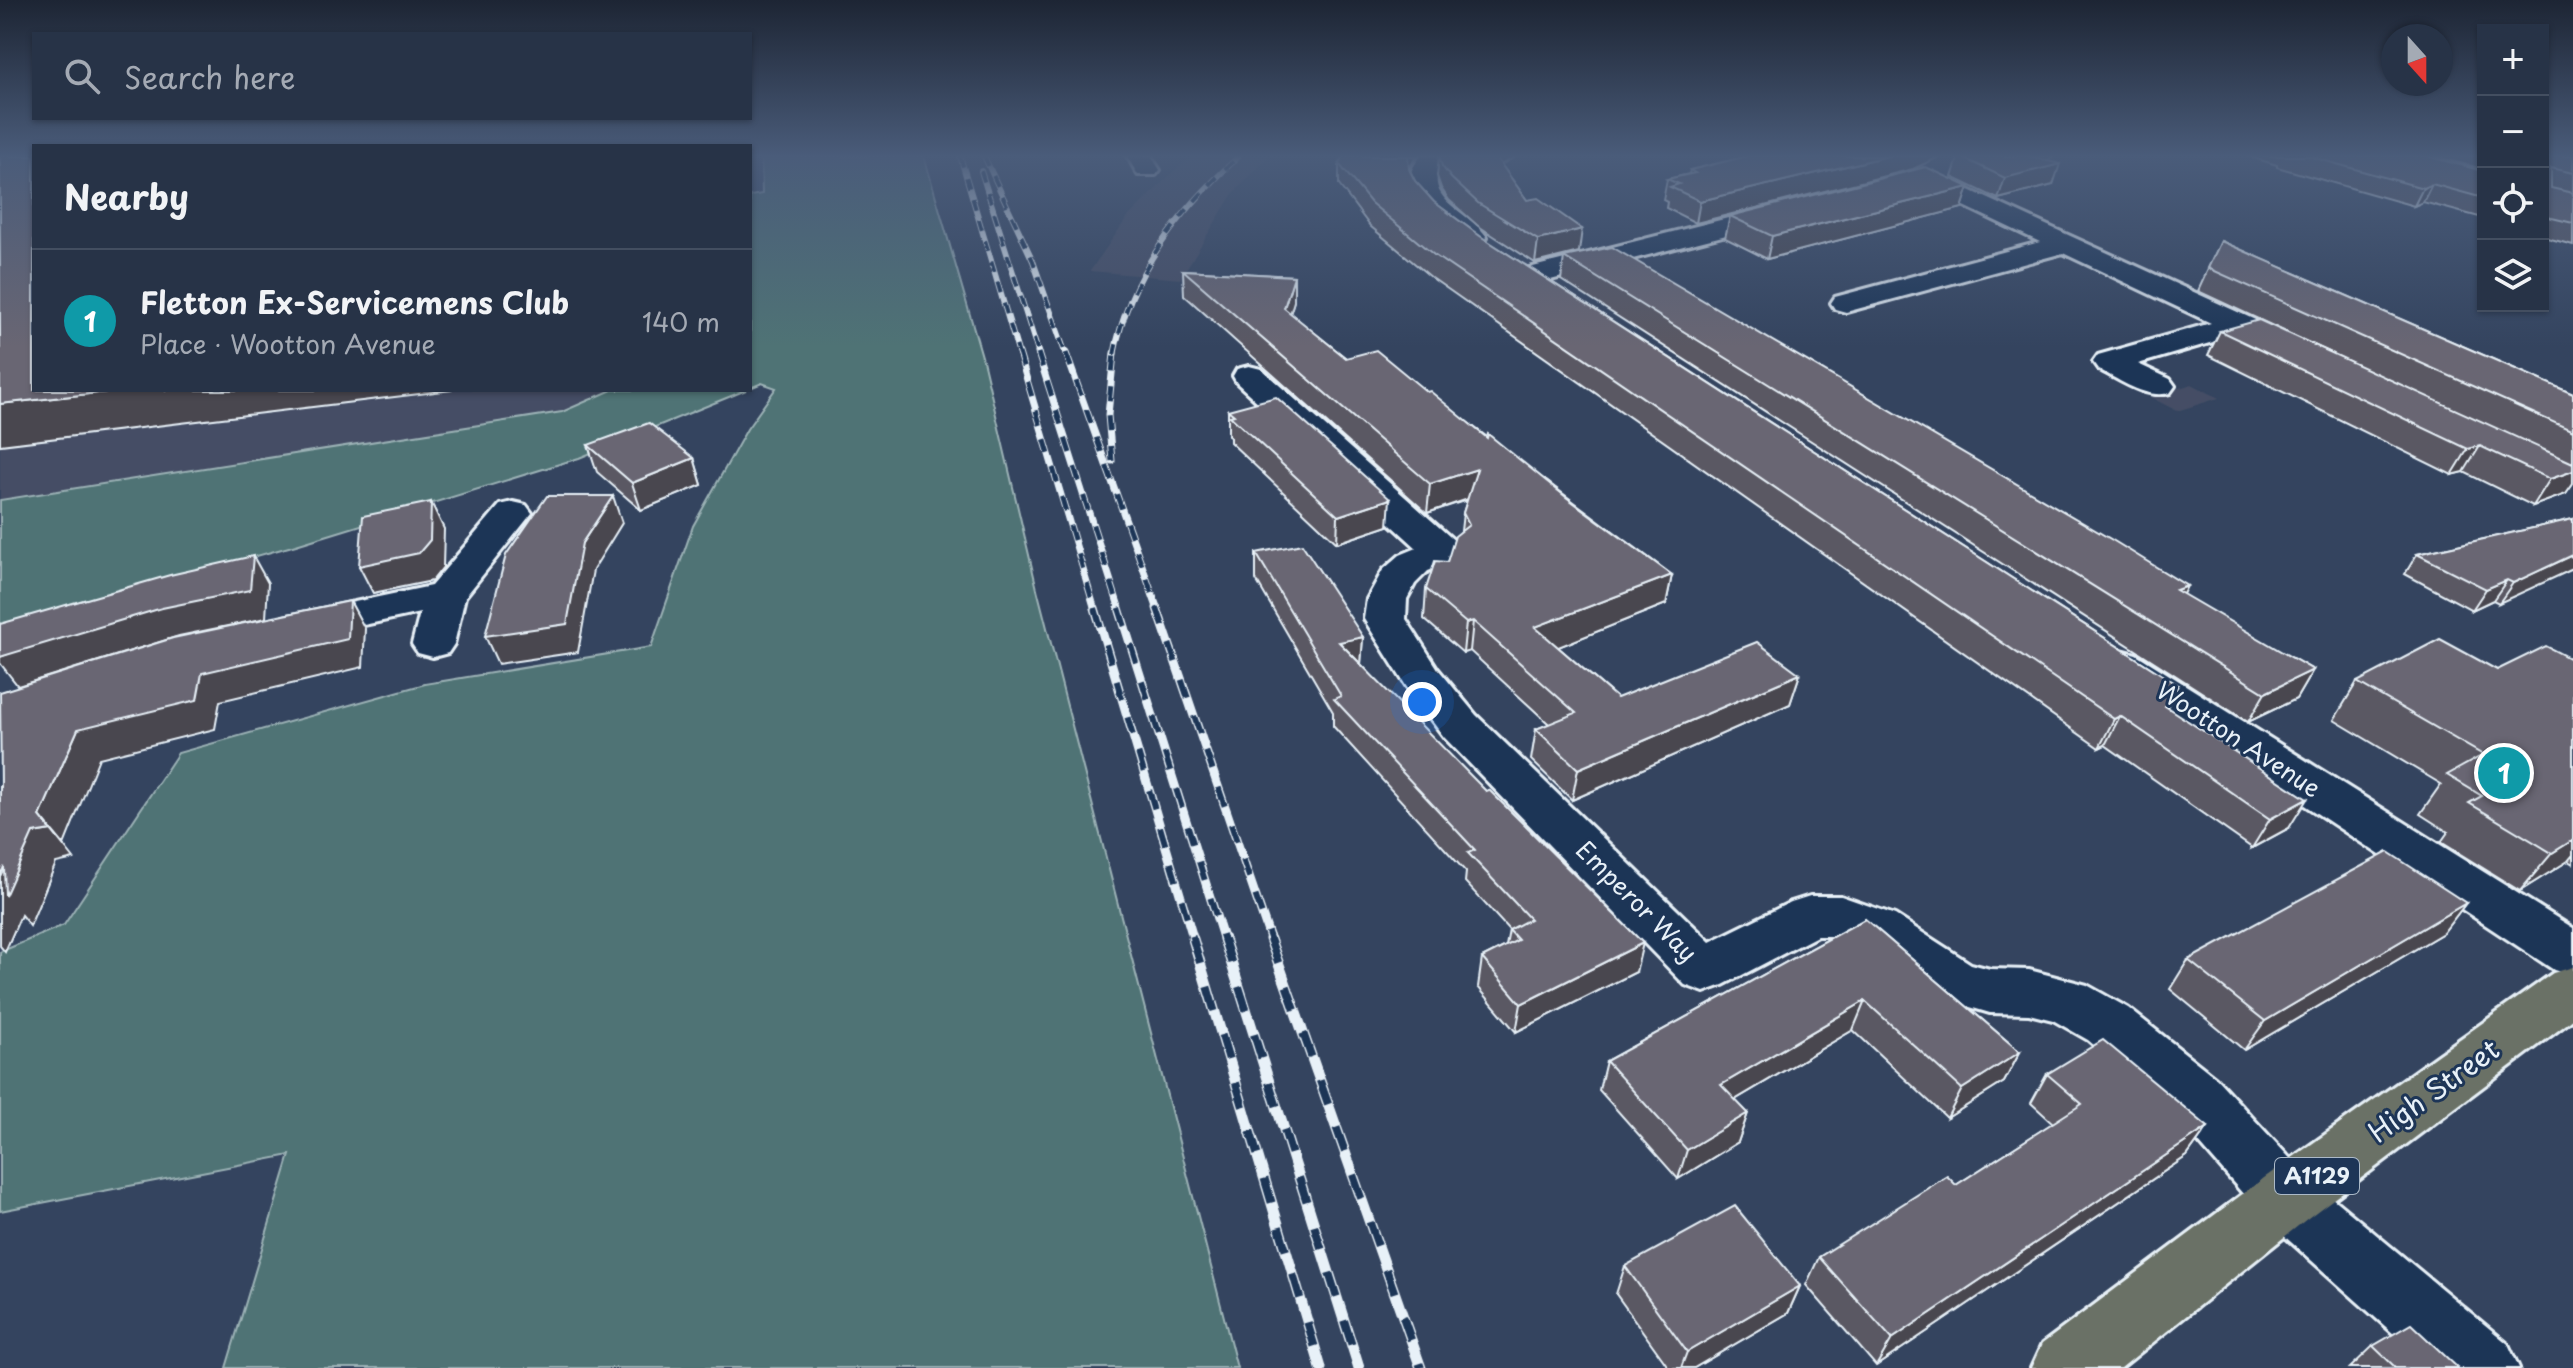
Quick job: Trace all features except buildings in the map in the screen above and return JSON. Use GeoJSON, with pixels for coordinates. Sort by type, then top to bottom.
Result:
{"type":"FeatureCollection","features":[{"type":"Feature","properties":{"kind":"main road","name":"High Street"},"geometry":{"type":"LineString","coordinates":[[2066,1368],[2286,1198],[2573,989]]}},
{"type":"Feature","properties":{"kind":"street"},"geometry":{"type":"LineString","coordinates":[[1454,220],[1490,250],[1569,302]]}},
{"type":"Feature","properties":{"kind":"street"},"geometry":{"type":"LineString","coordinates":[[1531,276],[1756,220]]}},
{"type":"Feature","properties":{"kind":"street"},"geometry":{"type":"LineString","coordinates":[[2016,220],[2324,364]]}},
{"type":"Feature","properties":{"kind":"street"},"geometry":{"type":"LineString","coordinates":[[1846,303],[2066,243]]}},
{"type":"Feature","properties":{"kind":"street"},"geometry":{"type":"LineString","coordinates":[[2158,386],[2109,362],[2240,324]]}},
{"type":"Feature","properties":{"kind":"street","name":"Emperor Way"},"geometry":{"type":"LineString","coordinates":[[1257,395],[1444,552],[1414,563],[1397,579],[1387,599],[1385,619],[1423,679],[1460,726],[1704,970],[1810,916],[1841,916],[1876,929],[1955,981],[1990,991],[2029,992],[2067,1001],[2108,1024],[2194,1095],[2286,1198]]}},
{"type":"Feature","properties":{"kind":"street"},"geometry":{"type":"LineString","coordinates":[[433,644],[445,595],[513,513]]}},
{"type":"Feature","properties":{"kind":"street"},"geometry":{"type":"LineString","coordinates":[[258,635],[445,595]]}},
{"type":"Feature","properties":{"kind":"street","name":"Wootton Avenue"},"geometry":{"type":"LineString","coordinates":[[2086,642],[2573,955]]}},
{"type":"Feature","properties":{"kind":"street"},"geometry":{"type":"LineString","coordinates":[[2286,1198],[2484,1368]]}},
{"type":"Feature","properties":{"kind":"shaded area"},"geometry":{"type":"Polygon","coordinates":[[[0,220],[9,220],[32,392],[692,392],[0,611],[0,220]]]}},
{"type":"Feature","properties":{"kind":"shaded area"},"geometry":{"type":"Polygon","coordinates":[[[1126,220],[1217,220],[1180,279],[1090,271],[1126,220]]]}},
{"type":"Feature","properties":{"kind":"shaded area"},"geometry":{"type":"Polygon","coordinates":[[[2192,384],[2219,398],[2177,411],[2150,397],[2192,384]]]}},
{"type":"Feature","properties":{"kind":"green space"},"geometry":{"type":"Polygon","coordinates":[[[752,220],[942,220],[983,360],[1037,589],[1237,1368],[226,1368],[290,1155],[0,1211],[0,952],[64,925],[178,753],[425,684],[651,647],[693,526],[747,429],[776,388],[762,383],[752,387],[752,220]]]}},
{"type":"Feature","properties":{"kind":"green space"},"geometry":{"type":"Polygon","coordinates":[[[607,392],[741,392],[579,458],[296,545],[0,628],[0,500],[562,412],[607,392]]]}},
{"type":"Feature","properties":{"kind":"railway"},"geometry":{"type":"LineString","coordinates":[[979,220],[1019,355]]}},
{"type":"Feature","properties":{"kind":"railway"},"geometry":{"type":"LineString","coordinates":[[996,220],[1039,355]]}},
{"type":"Feature","properties":{"kind":"railway"},"geometry":{"type":"LineString","coordinates":[[1014,220],[1033,261],[1066,355]]}},
{"type":"Feature","properties":{"kind":"railway"},"geometry":{"type":"LineString","coordinates":[[1114,355],[1132,297],[1160,245],[1179,220]]}},
{"type":"Feature","properties":{"kind":"railway"},"geometry":{"type":"LineString","coordinates":[[1019,353],[1095,610]]}},
{"type":"Feature","properties":{"kind":"railway"},"geometry":{"type":"LineString","coordinates":[[1038,353],[1120,610]]}},
{"type":"Feature","properties":{"kind":"railway"},"geometry":{"type":"LineString","coordinates":[[1066,353],[1158,610]]}},
{"type":"Feature","properties":{"kind":"railway"},"geometry":{"type":"LineString","coordinates":[[1112,461],[1108,415],[1114,353]]}},
{"type":"Feature","properties":{"kind":"railway"},"geometry":{"type":"LineString","coordinates":[[1095,608],[1194,941]]}},
{"type":"Feature","properties":{"kind":"railway"},"geometry":{"type":"LineString","coordinates":[[1119,608],[1224,941]]}},
{"type":"Feature","properties":{"kind":"railway"},"geometry":{"type":"LineString","coordinates":[[1157,608],[1271,941]]}},
{"type":"Feature","properties":{"kind":"railway"},"geometry":{"type":"LineString","coordinates":[[1193,939],[1321,1368]]}},
{"type":"Feature","properties":{"kind":"railway"},"geometry":{"type":"LineString","coordinates":[[1224,939],[1359,1368]]}},
{"type":"Feature","properties":{"kind":"railway"},"geometry":{"type":"LineString","coordinates":[[1270,939],[1421,1368]]}},
{"type":"Feature","properties":{"kind":"place","name":"Fletton Ex-Servicemens Club"},"geometry":{"type":"Point","coordinates":[2504,773]}}]}
